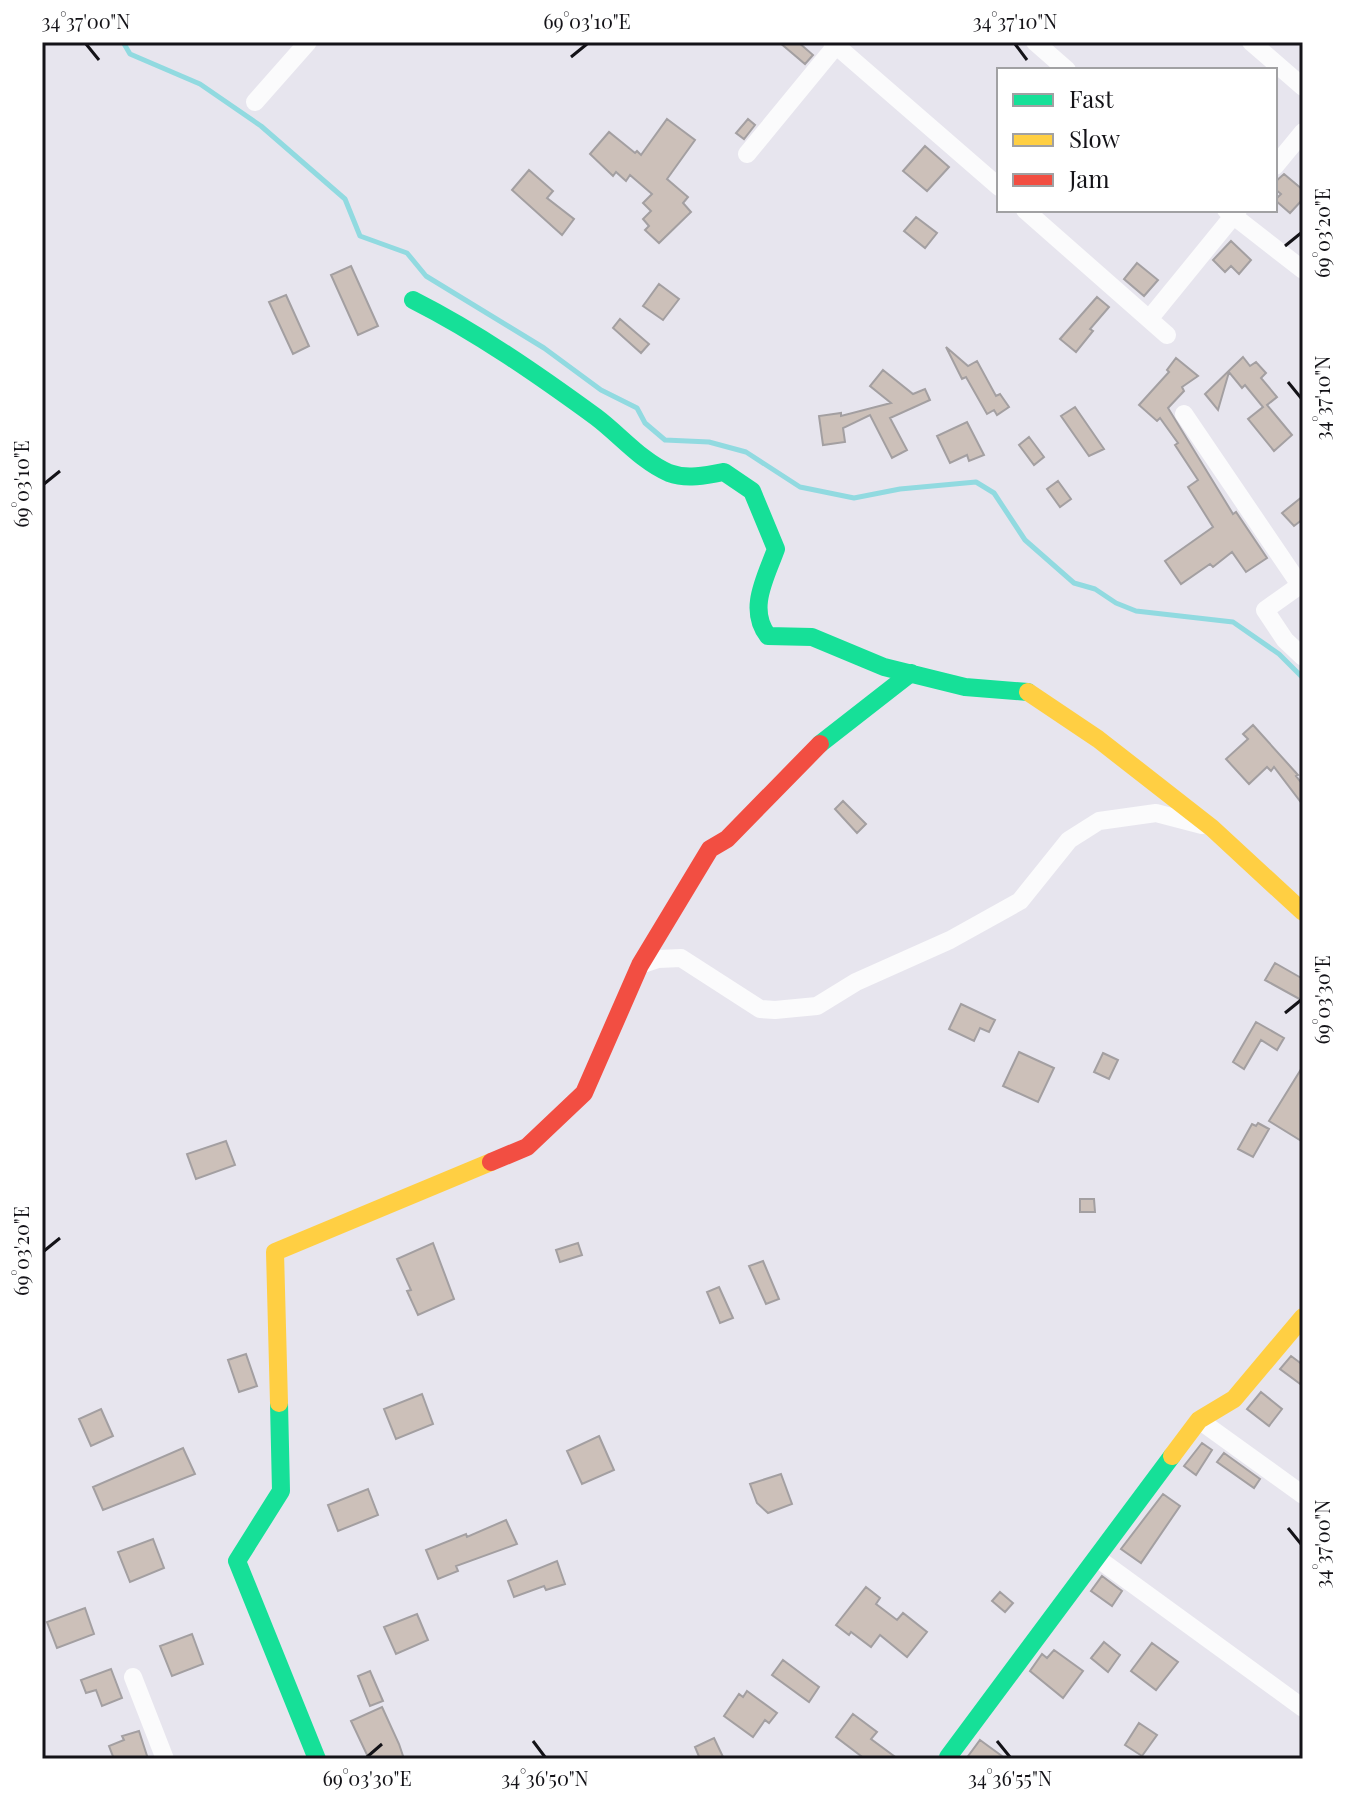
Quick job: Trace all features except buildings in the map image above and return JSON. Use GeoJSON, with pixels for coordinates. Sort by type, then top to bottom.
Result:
{"type":"FeatureCollection","features":[{"type":"Feature","properties":{"kind":"street"},"geometry":{"type":"LineString","coordinates":[[255,102],[308,42]]}},
{"type":"Feature","properties":{"kind":"street"},"geometry":{"type":"LineString","coordinates":[[1035,42],[1065,68]]}},
{"type":"Feature","properties":{"kind":"street"},"geometry":{"type":"LineString","coordinates":[[1251,42],[1303,87]]}},
{"type":"Feature","properties":{"kind":"street"},"geometry":{"type":"LineString","coordinates":[[747,154],[836,43],[997,185]]}},
{"type":"Feature","properties":{"kind":"street"},"geometry":{"type":"LineString","coordinates":[[1277,164],[1303,132]]}},
{"type":"Feature","properties":{"kind":"street"},"geometry":{"type":"LineString","coordinates":[[1027,212],[1167,335]]}},
{"type":"Feature","properties":{"kind":"street"},"geometry":{"type":"LineString","coordinates":[[1150,318],[1233,212],[1303,270]]}},
{"type":"Feature","properties":{"kind":"street"},"geometry":{"type":"LineString","coordinates":[[413,300],[455,320],[502,349],[610,427],[658,467],[683,477],[724,472],[752,491],[776,549],[757,611],[760,626],[768,636],[812,637],[884,667],[965,687],[1008,692],[1026,690],[1098,739],[1212,828],[1299,902]]}},
{"type":"Feature","properties":{"kind":"street"},"geometry":{"type":"LineString","coordinates":[[1184,414],[1301,584],[1265,610],[1285,640],[1303,657]]}},
{"type":"Feature","properties":{"kind":"street"},"geometry":{"type":"LineString","coordinates":[[317,1759],[237,1561],[281,1491],[275,1252],[527,1147],[584,1093],[640,965],[710,849],[727,839],[826,738],[911,673]]}},
{"type":"Feature","properties":{"kind":"street"},"geometry":{"type":"LineString","coordinates":[[640,965],[658,959],[681,958],[760,1009],[817,1006],[856,982],[950,940],[1020,901],[1069,840],[1099,821],[1156,813],[1212,828]]}},
{"type":"Feature","properties":{"kind":"street"},"geometry":{"type":"LineString","coordinates":[[948,1757],[1199,1420],[1234,1399],[1303,1317]]}},
{"type":"Feature","properties":{"kind":"street"},"geometry":{"type":"LineString","coordinates":[[1199,1420],[1303,1495]]}},
{"type":"Feature","properties":{"kind":"street"},"geometry":{"type":"LineString","coordinates":[[1097,1558],[1303,1708]]}},
{"type":"Feature","properties":{"kind":"street"},"geometry":{"type":"LineString","coordinates":[[133,1677],[165,1759]]}},
{"type":"Feature","properties":{"kind":"waterway"},"geometry":{"type":"LineString","coordinates":[[123,42],[130,54],[200,84],[261,126],[345,199],[360,236],[407,253],[426,276],[544,348],[601,390],[637,408],[645,423],[665,440],[709,442],[746,452],[800,487],[854,498],[900,489],[976,482],[994,493],[1025,540],[1074,583],[1095,589],[1116,603],[1136,611],[1233,622],[1279,654],[1303,678]]}},
{"type":"Feature","properties":{"kind":"traffic: fast"},"geometry":{"type":"LineString","coordinates":[[413,300],[461,326],[529,370],[596,417],[659,468],[683,476],[724,472],[752,491],[776,549],[760,593],[759,615],[768,636],[812,637],[884,667],[965,687],[1028,692]]}},
{"type":"Feature","properties":{"kind":"traffic: fast"},"geometry":{"type":"LineString","coordinates":[[820,744],[911,673]]}},
{"type":"Feature","properties":{"kind":"traffic: fast"},"geometry":{"type":"LineString","coordinates":[[279,1403],[281,1491],[237,1561],[317,1759]]}},
{"type":"Feature","properties":{"kind":"traffic: fast"},"geometry":{"type":"LineString","coordinates":[[948,1757],[1172,1456]]}},
{"type":"Feature","properties":{"kind":"traffic: slow"},"geometry":{"type":"LineString","coordinates":[[1028,692],[1098,739],[1212,828],[1303,912]]}},
{"type":"Feature","properties":{"kind":"traffic: slow"},"geometry":{"type":"LineString","coordinates":[[279,1403],[275,1252],[491,1162]]}},
{"type":"Feature","properties":{"kind":"traffic: slow"},"geometry":{"type":"LineString","coordinates":[[1172,1456],[1199,1420],[1234,1399],[1303,1317]]}},
{"type":"Feature","properties":{"kind":"traffic: jam"},"geometry":{"type":"LineString","coordinates":[[491,1162],[527,1147],[584,1093],[640,965],[710,849],[727,839],[820,744]]}}]}
